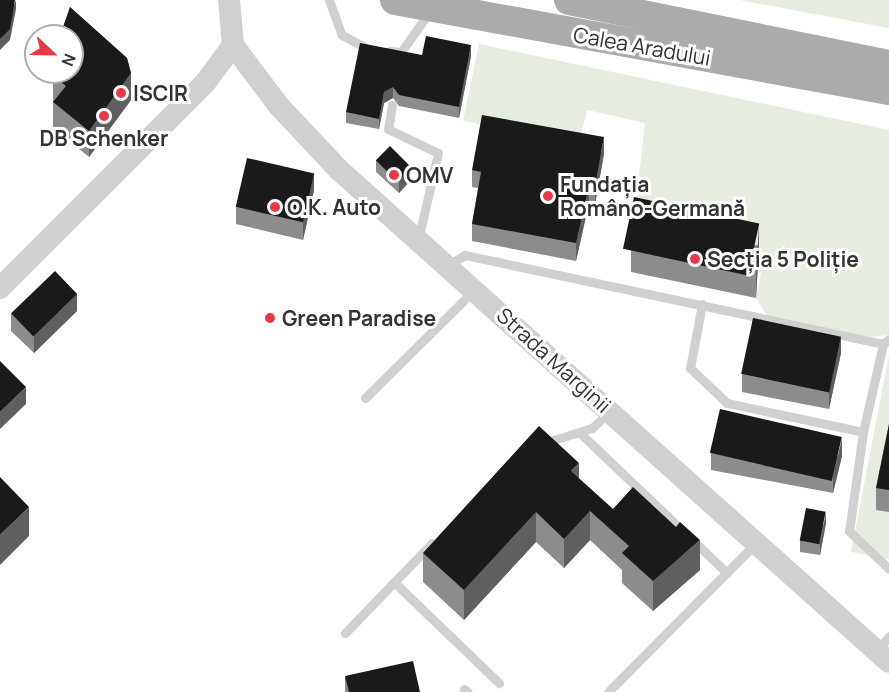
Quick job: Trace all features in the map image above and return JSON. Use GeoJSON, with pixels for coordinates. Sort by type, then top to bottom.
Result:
{"type":"FeatureCollection","features":[{"type":"Feature","properties":{"kind":"main road","name":"Calea Aradului"},"geometry":{"type":"LineString","coordinates":[[395,0],[889,90]]}},
{"type":"Feature","properties":{"kind":"main road","name":"Calea Aradului"},"geometry":{"type":"LineString","coordinates":[[569,0],[889,64]]}},
{"type":"Feature","properties":{"kind":"street"},"geometry":{"type":"LineString","coordinates":[[0,288],[163,130],[233,45],[229,0]]}},
{"type":"Feature","properties":{"kind":"street","name":"Strada Marginii"},"geometry":{"type":"LineString","coordinates":[[233,45],[278,105],[417,242],[475,289],[758,541],[885,650]]}},
{"type":"Feature","properties":{"kind":"lane"},"geometry":{"type":"LineString","coordinates":[[328,0],[342,35],[369,50],[400,57],[432,7]]}},
{"type":"Feature","properties":{"kind":"lane"},"geometry":{"type":"LineString","coordinates":[[392,105],[388,129],[438,153],[417,242]]}},
{"type":"Feature","properties":{"kind":"lane"},"geometry":{"type":"LineString","coordinates":[[446,266],[465,255],[886,341],[863,432],[849,531],[889,569]]}},
{"type":"Feature","properties":{"kind":"lane"},"geometry":{"type":"LineString","coordinates":[[365,398],[475,289]]}},
{"type":"Feature","properties":{"kind":"lane"},"geometry":{"type":"LineString","coordinates":[[702,304],[690,368],[726,403],[863,432]]}},
{"type":"Feature","properties":{"kind":"lane"},"geometry":{"type":"LineString","coordinates":[[533,447],[580,433],[610,410]]}},
{"type":"Feature","properties":{"kind":"lane"},"geometry":{"type":"LineString","coordinates":[[580,433],[727,573]]}},
{"type":"Feature","properties":{"kind":"lane"},"geometry":{"type":"LineString","coordinates":[[345,633],[443,533]]}},
{"type":"Feature","properties":{"kind":"lane"},"geometry":{"type":"LineString","coordinates":[[608,692],[758,541]]}},
{"type":"Feature","properties":{"kind":"lane"},"geometry":{"type":"LineString","coordinates":[[394,582],[499,682]]}},
{"type":"Feature","properties":{"kind":"shaded area"},"geometry":{"type":"Polygon","coordinates":[[[739,0],[889,0],[889,28],[739,0]]]}},
{"type":"Feature","properties":{"kind":"shaded area"},"geometry":{"type":"Polygon","coordinates":[[[479,44],[889,130],[889,335],[870,337],[767,316],[756,298],[761,273],[634,219],[645,123],[587,110],[579,144],[463,121],[479,44]]]}},
{"type":"Feature","properties":{"kind":"shaded area"},"geometry":{"type":"Polygon","coordinates":[[[889,355],[889,559],[851,552],[889,355]]]}},
{"type":"Feature","properties":{"kind":"building"},"geometry":{"type":"Polygon","coordinates":[[[0,0],[15,0],[10,29],[0,39],[0,0]]]}},
{"type":"Feature","properties":{"kind":"building"},"geometry":{"type":"Polygon","coordinates":[[[70,7],[127,58],[131,73],[89,131],[53,102],[66,86],[63,84],[84,84],[84,24],[64,24],[70,7]]]}},
{"type":"Feature","properties":{"kind":"building"},"geometry":{"type":"Polygon","coordinates":[[[426,36],[471,45],[459,107],[399,95],[393,87],[384,92],[379,119],[346,112],[360,43],[422,55],[426,36]]]}},
{"type":"Feature","properties":{"kind":"building","name":"Fundația Româno-Germană"},"geometry":{"type":"Polygon","coordinates":[[[482,115],[604,137],[595,186],[589,186],[576,243],[472,224],[481,172],[472,170],[482,115]]]}},
{"type":"Feature","properties":{"kind":"building"},"geometry":{"type":"Polygon","coordinates":[[[390,146],[412,168],[398,182],[376,160],[390,146]]]}},
{"type":"Feature","properties":{"kind":"building","name":"O.K. Auto"},"geometry":{"type":"Polygon","coordinates":[[[247,158],[314,174],[303,222],[236,207],[247,158]]]}},
{"type":"Feature","properties":{"kind":"building"},"geometry":{"type":"Polygon","coordinates":[[[634,197],[759,224],[748,275],[623,249],[634,197]]]}},
{"type":"Feature","properties":{"kind":"building"},"geometry":{"type":"Polygon","coordinates":[[[55,271],[77,294],[33,336],[11,313],[55,271]]]}},
{"type":"Feature","properties":{"kind":"building"},"geometry":{"type":"Polygon","coordinates":[[[753,318],[841,337],[829,392],[741,374],[753,318]]]}},
{"type":"Feature","properties":{"kind":"building"},"geometry":{"type":"Polygon","coordinates":[[[0,361],[26,387],[0,412],[0,361]]]}},
{"type":"Feature","properties":{"kind":"building"},"geometry":{"type":"Polygon","coordinates":[[[720,409],[842,437],[832,481],[710,453],[720,409]]]}},
{"type":"Feature","properties":{"kind":"building"},"geometry":{"type":"Polygon","coordinates":[[[889,424],[889,490],[876,488],[889,424]]]}},
{"type":"Feature","properties":{"kind":"building"},"geometry":{"type":"Polygon","coordinates":[[[539,426],[579,463],[571,471],[613,509],[633,487],[676,527],[680,522],[700,540],[653,581],[622,553],[629,546],[590,511],[564,539],[536,512],[464,590],[423,553],[539,426]]]}},
{"type":"Feature","properties":{"kind":"building"},"geometry":{"type":"Polygon","coordinates":[[[0,477],[29,507],[0,535],[0,477]]]}},
{"type":"Feature","properties":{"kind":"building"},"geometry":{"type":"Polygon","coordinates":[[[806,508],[826,512],[819,544],[800,540],[806,508]]]}},
{"type":"Feature","properties":{"kind":"building"},"geometry":{"type":"Polygon","coordinates":[[[413,661],[420,692],[349,692],[345,676],[413,661]]]}},
{"type":"Feature","properties":{"kind":"place","name":"ISCIR"},"geometry":{"type":"Point","coordinates":[121,93]}},
{"type":"Feature","properties":{"kind":"place","name":"DB Schenker"},"geometry":{"type":"Point","coordinates":[104,116]}},
{"type":"Feature","properties":{"kind":"place","name":"OMV"},"geometry":{"type":"Point","coordinates":[394,175]}},
{"type":"Feature","properties":{"kind":"place","name":"Fundația Româno-Germană"},"geometry":{"type":"Point","coordinates":[548,196]}},
{"type":"Feature","properties":{"kind":"place","name":"O.K. Auto"},"geometry":{"type":"Point","coordinates":[275,207]}},
{"type":"Feature","properties":{"kind":"place","name":"Secția 5 Poliție"},"geometry":{"type":"Point","coordinates":[695,259]}},
{"type":"Feature","properties":{"kind":"place","name":"Green Paradise"},"geometry":{"type":"Point","coordinates":[270,318]}}]}
